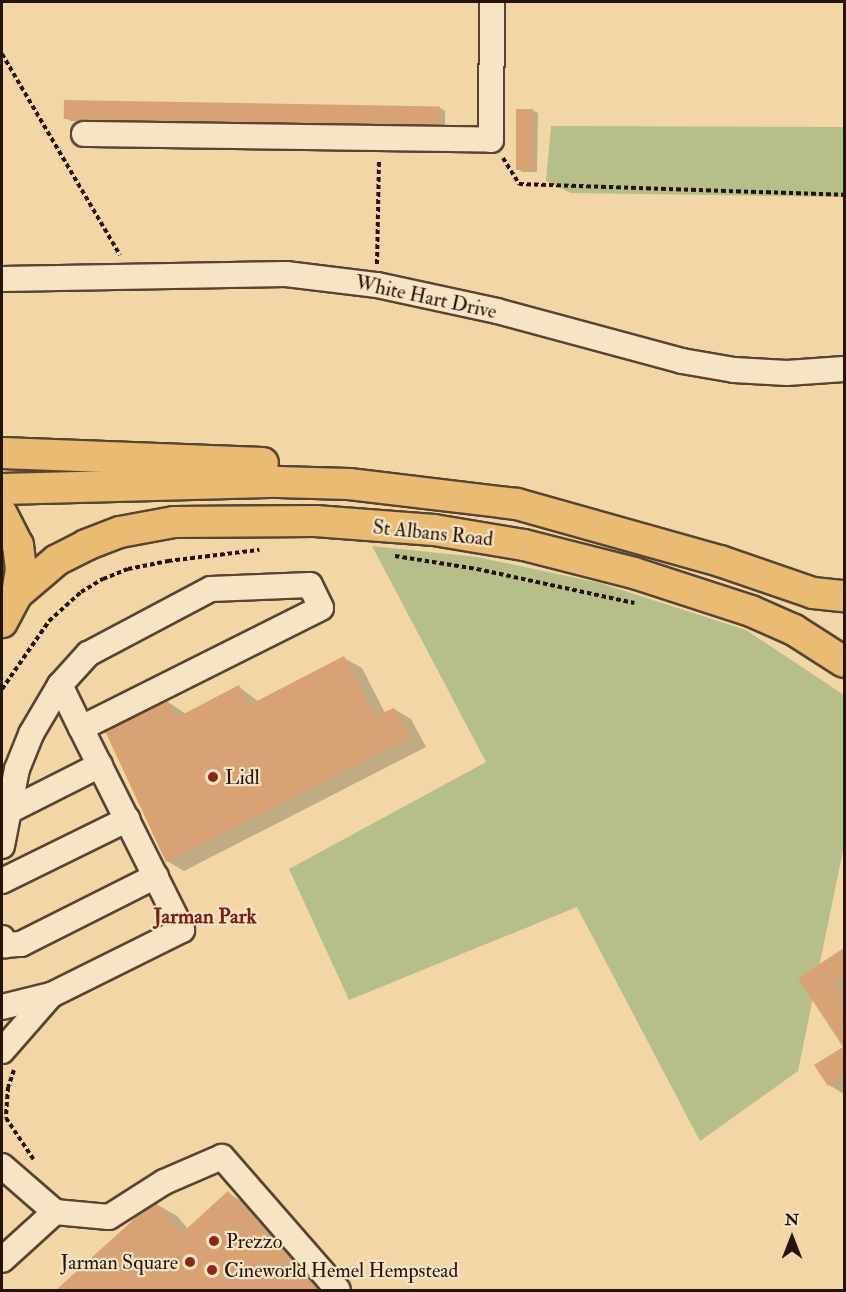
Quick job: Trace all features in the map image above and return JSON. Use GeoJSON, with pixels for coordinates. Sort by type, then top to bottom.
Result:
{"type":"FeatureCollection","features":[{"type":"Feature","properties":{"kind":"main road"},"geometry":{"type":"LineString","coordinates":[[2,453],[302,466],[359,472],[517,504]]}},
{"type":"Feature","properties":{"kind":"main road","name":"St Albans Road"},"geometry":{"type":"LineString","coordinates":[[2,489],[278,482],[349,484],[517,504],[720,561],[813,593],[844,596]]}},
{"type":"Feature","properties":{"kind":"main road"},"geometry":{"type":"LineString","coordinates":[[2,514],[18,544],[21,569],[17,594],[2,622]]}},
{"type":"Feature","properties":{"kind":"main road","name":"St Albans Road"},"geometry":{"type":"LineString","coordinates":[[17,594],[57,560],[86,545],[120,532],[174,522],[315,521],[434,530],[524,544],[634,573],[751,611],[794,630],[844,662]]}},
{"type":"Feature","properties":{"kind":"street"},"geometry":{"type":"LineString","coordinates":[[84,134],[491,140],[492,2]]}},
{"type":"Feature","properties":{"kind":"street","name":"White Hart Drive"},"geometry":{"type":"LineString","coordinates":[[2,279],[132,274],[286,274],[377,285],[497,311],[682,361],[776,372],[844,369]]}},
{"type":"Feature","properties":{"kind":"street"},"geometry":{"type":"LineString","coordinates":[[2,846],[17,769],[31,734],[60,685],[88,654],[212,589],[310,585],[321,608],[81,728]]}},
{"type":"Feature","properties":{"kind":"street"},"geometry":{"type":"LineString","coordinates":[[2,1007],[51,995],[182,930],[60,685]]}},
{"type":"Feature","properties":{"kind":"street"},"geometry":{"type":"LineString","coordinates":[[9,812],[100,765]]}},
{"type":"Feature","properties":{"kind":"street"},"geometry":{"type":"LineString","coordinates":[[2,881],[128,819]]}},
{"type":"Feature","properties":{"kind":"street"},"geometry":{"type":"LineString","coordinates":[[2,938],[5,945],[21,944],[156,876]]}},
{"type":"Feature","properties":{"kind":"street"},"geometry":{"type":"LineString","coordinates":[[5,1046],[51,995]]}},
{"type":"Feature","properties":{"kind":"street"},"geometry":{"type":"LineString","coordinates":[[2,1166],[55,1212],[109,1217],[164,1182],[222,1157],[338,1290]]}},
{"type":"Feature","properties":{"kind":"street"},"geometry":{"type":"LineString","coordinates":[[2,1260],[55,1212]]}},
{"type":"Feature","properties":{"kind":"path"},"geometry":{"type":"LineString","coordinates":[[2,54],[132,274]]}},
{"type":"Feature","properties":{"kind":"path"},"geometry":{"type":"LineString","coordinates":[[377,285],[379,137]]}},
{"type":"Feature","properties":{"kind":"path"},"geometry":{"type":"LineString","coordinates":[[491,140],[519,184],[844,195]]}},
{"type":"Feature","properties":{"kind":"path"},"geometry":{"type":"LineString","coordinates":[[2,689],[49,621],[103,579],[129,569],[168,561],[270,549]]}},
{"type":"Feature","properties":{"kind":"path"},"geometry":{"type":"LineString","coordinates":[[392,556],[477,569],[645,606]]}},
{"type":"Feature","properties":{"kind":"path"},"geometry":{"type":"LineString","coordinates":[[5,1046],[19,1057],[8,1087],[6,1119],[12,1132],[43,1168]]}},
{"type":"Feature","properties":{"kind":"green space"},"geometry":{"type":"Polygon","coordinates":[[[551,126],[844,127],[844,197],[571,193],[546,181],[551,126]]]}},
{"type":"Feature","properties":{"kind":"green space"},"geometry":{"type":"Polygon","coordinates":[[[372,546],[477,557],[600,583],[746,630],[844,695],[844,845],[798,1071],[700,1141],[577,907],[349,1000],[289,869],[486,762],[372,546]]]}},
{"type":"Feature","properties":{"kind":"building"},"geometry":{"type":"Polygon","coordinates":[[[64,100],[440,107],[440,126],[64,119],[64,100]]]}},
{"type":"Feature","properties":{"kind":"building"},"geometry":{"type":"Polygon","coordinates":[[[516,109],[533,109],[533,170],[516,170],[516,109]]]}},
{"type":"Feature","properties":{"kind":"building"},"geometry":{"type":"Polygon","coordinates":[[[344,656],[375,716],[394,708],[410,737],[166,862],[105,731],[168,701],[176,718],[239,685],[249,705],[344,656]]]}},
{"type":"Feature","properties":{"kind":"building"},"geometry":{"type":"Polygon","coordinates":[[[844,948],[844,975],[833,983],[844,1001],[844,1075],[828,1086],[814,1065],[843,1047],[798,978],[844,948]]]}},
{"type":"Feature","properties":{"kind":"building","name":"Jarman Square"},"geometry":{"type":"Polygon","coordinates":[[[228,1191],[318,1290],[56,1290],[154,1201],[182,1233],[228,1191]]]}},
{"type":"Feature","properties":{"kind":"place","name":"Lidl"},"geometry":{"type":"Point","coordinates":[213,777]}},
{"type":"Feature","properties":{"kind":"place","name":"Prezzo"},"geometry":{"type":"Point","coordinates":[214,1241]}},
{"type":"Feature","properties":{"kind":"place","name":"Jarman Square"},"geometry":{"type":"Point","coordinates":[190,1262]}},
{"type":"Feature","properties":{"kind":"place","name":"Cineworld Hemel Hempstead"},"geometry":{"type":"Point","coordinates":[212,1270]}},
{"type":"Feature","properties":{"kind":"district","name":"Jarman Park"},"geometry":{"type":"Point","coordinates":[205,917]}}]}
